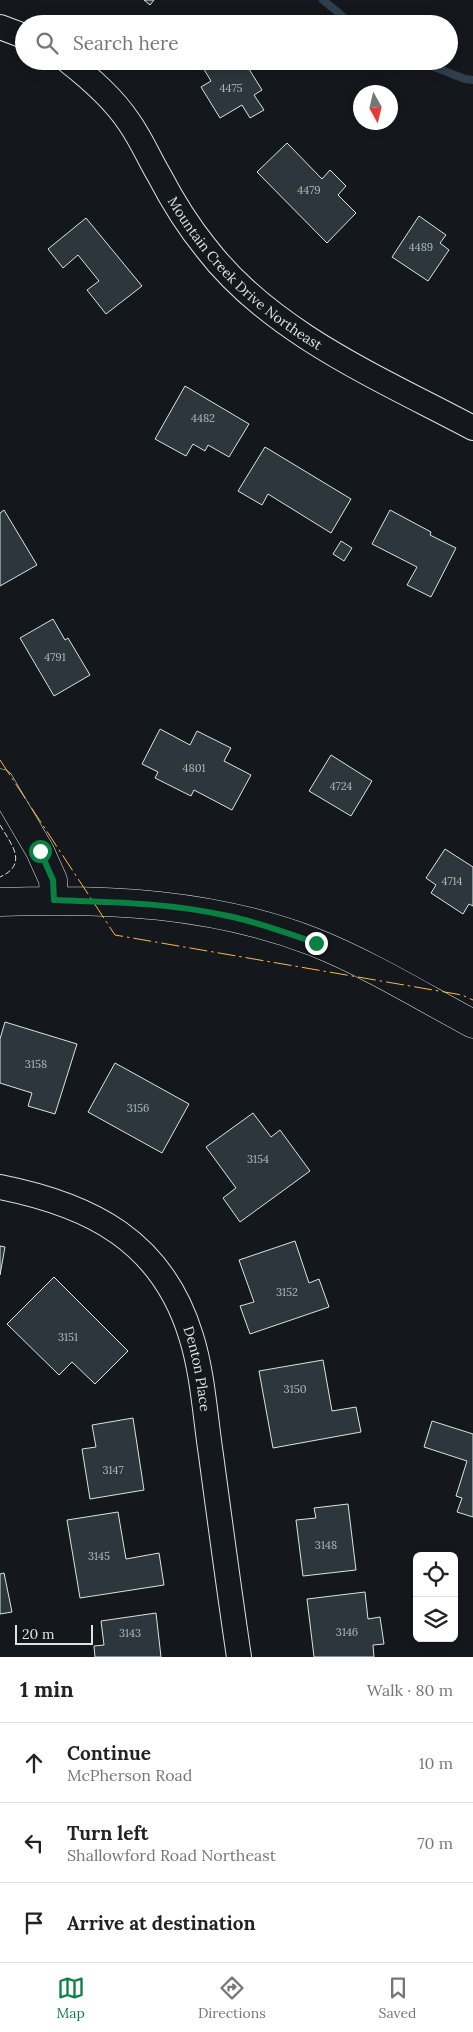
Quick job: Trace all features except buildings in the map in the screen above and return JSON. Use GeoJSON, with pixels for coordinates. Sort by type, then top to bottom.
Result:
{"type":"FeatureCollection","features":[{"type":"Feature","properties":{"kind":"main road"},"geometry":{"type":"LineString","coordinates":[[0,782],[40,851],[53,880],[54,900]]}},
{"type":"Feature","properties":{"kind":"main road"},"geometry":{"type":"LineString","coordinates":[[0,902],[54,900],[156,904],[254,922],[316,943],[374,970],[473,1024]]}},
{"type":"Feature","properties":{"kind":"street"},"geometry":{"type":"LineString","coordinates":[[0,26],[15,32]]}},
{"type":"Feature","properties":{"kind":"street","name":"Mountain Creek Drive Northeast"},"geometry":{"type":"LineString","coordinates":[[78,70],[106,94],[129,122],[184,216],[206,248],[238,286],[268,311],[322,348],[473,428]]}},
{"type":"Feature","properties":{"kind":"street","name":"Denton Place"},"geometry":{"type":"LineString","coordinates":[[0,1186],[34,1193],[71,1205],[128,1238],[171,1290],[184,1314],[198,1367],[239,1657]]}},
{"type":"Feature","properties":{"kind":"waterway"},"geometry":{"type":"LineString","coordinates":[[323,0],[341,15]]}},
{"type":"Feature","properties":{"kind":"waterway"},"geometry":{"type":"LineString","coordinates":[[442,70],[465,79],[473,80]]}},
{"type":"Feature","properties":{"kind":"fence"},"geometry":{"type":"LineString","coordinates":[[0,825],[12,846],[16,860],[9,872],[0,877]]}},
{"type":"Feature","properties":{"kind":"power"},"geometry":{"type":"LineString","coordinates":[[0,760],[115,935],[462,995],[473,1000]]}},
{"type":"Feature","properties":{"kind":"route"},"geometry":{"type":"LineString","coordinates":[[40,851],[53,880],[54,900],[156,904],[201,911],[254,922],[316,943]]}}]}
